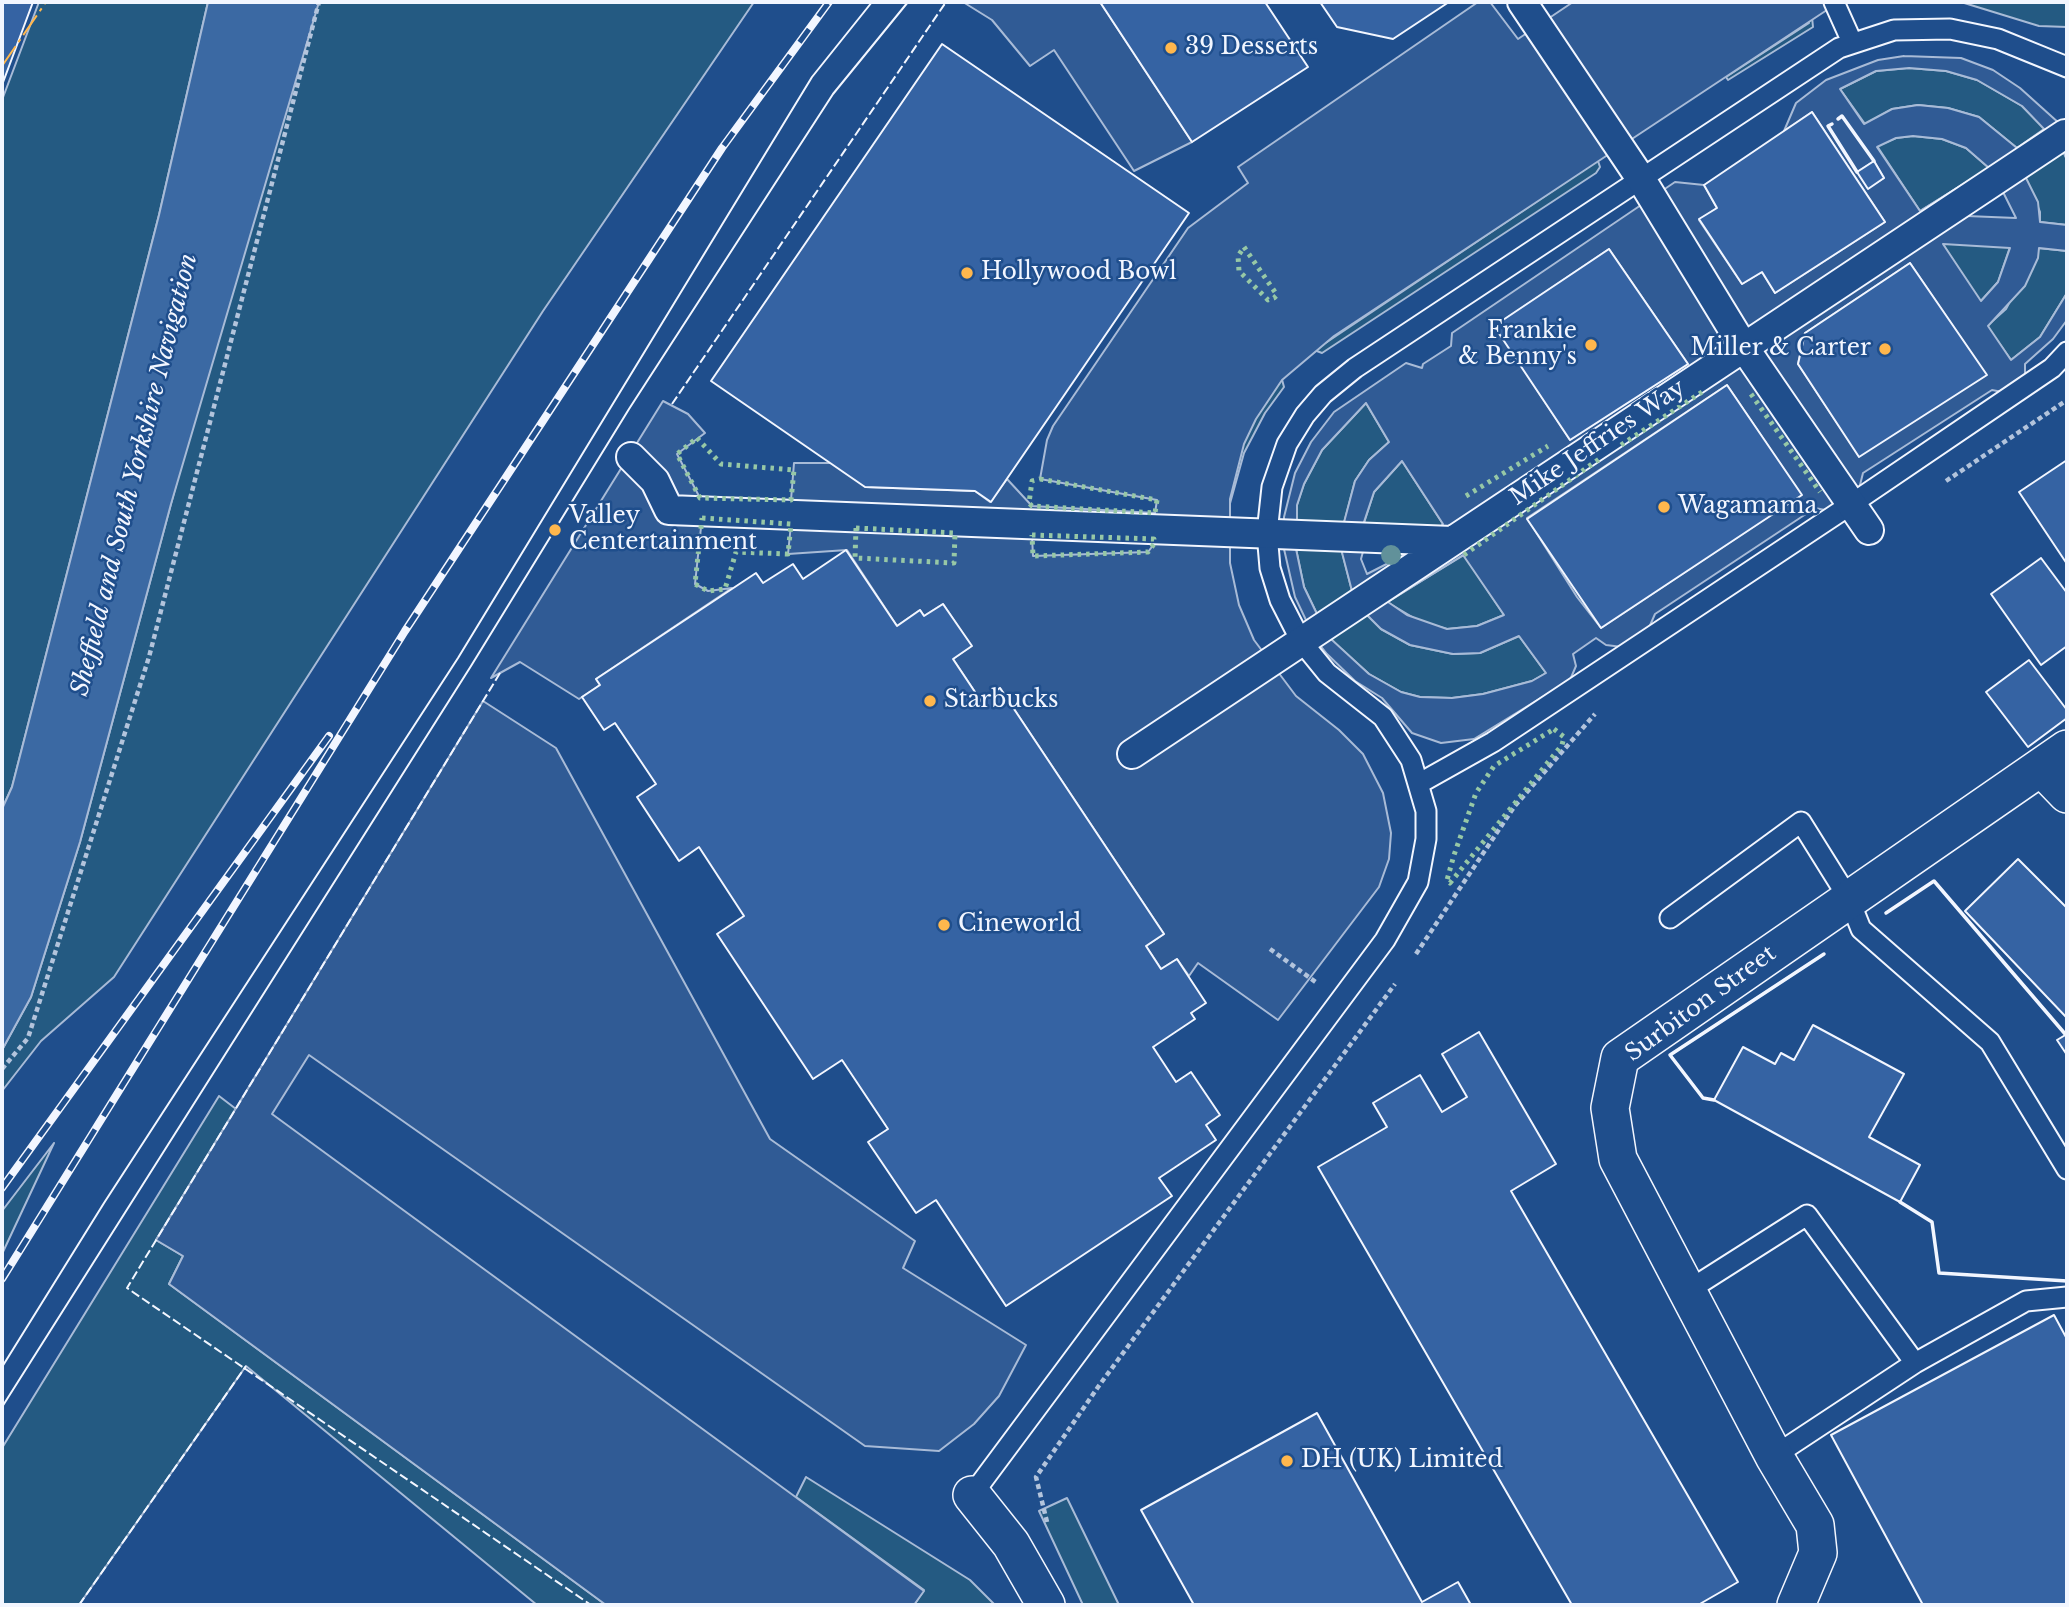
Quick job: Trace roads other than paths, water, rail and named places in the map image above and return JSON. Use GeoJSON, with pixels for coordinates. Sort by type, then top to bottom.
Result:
{"type":"FeatureCollection","features":[{"type":"Feature","properties":{"kind":"street"},"geometry":{"type":"LineString","coordinates":[[1522,2],[1640,179],[1743,346],[1869,530]]}},
{"type":"Feature","properties":{"kind":"street","name":"Mike Jeffries Way"},"geometry":{"type":"LineString","coordinates":[[1132,754],[2065,134]]}},
{"type":"Feature","properties":{"kind":"street"},"geometry":{"type":"LineString","coordinates":[[631,457],[655,481],[669,509],[1452,541]]}},
{"type":"Feature","properties":{"kind":"street"},"geometry":{"type":"LineString","coordinates":[[2054,758],[2067,794]]}},
{"type":"Feature","properties":{"kind":"street","name":"Surbiton Street"},"geometry":{"type":"LineString","coordinates":[[1796,1605],[1818,1553],[1815,1525],[1774,1456],[1618,1158],[1610,1108],[1620,1058],[2054,758]]}},
{"type":"Feature","properties":{"kind":"street"},"geometry":{"type":"LineString","coordinates":[[972,1495],[1011,1544],[1046,1605]]}},
{"type":"Feature","properties":{"kind":"lane"},"geometry":{"type":"LineString","coordinates":[[1834,2],[1852,42]]}},
{"type":"Feature","properties":{"kind":"lane"},"geometry":{"type":"LineString","coordinates":[[972,1495],[1385,940],[1418,882],[1426,825],[1420,783],[1405,748],[1383,717],[1328,673],[1301,642],[1275,585],[1267,533],[1272,487],[1282,457],[1300,423],[1323,394],[1355,368],[1852,42],[1909,28],[1950,29],[1998,40],[2067,67]]}},
{"type":"Feature","properties":{"kind":"lane"},"geometry":{"type":"LineString","coordinates":[[1420,783],[1493,742],[1850,505],[2052,368],[2067,352]]}},
{"type":"Feature","properties":{"kind":"lane"},"geometry":{"type":"LineString","coordinates":[[1670,918],[1801,822],[1849,899],[1861,929],[1990,1042],[2067,1168]]}},
{"type":"Feature","properties":{"kind":"lane"},"geometry":{"type":"LineString","coordinates":[[1689,1290],[1807,1215],[1915,1363]]}},
{"type":"Feature","properties":{"kind":"lane"},"geometry":{"type":"LineString","coordinates":[[1774,1456],[1915,1363],[2026,1301],[2067,1297]]}},
{"type":"Feature","properties":{"kind":"water","name":"Sheffield and South Yorkshire Navigation"},"geometry":{"type":"Polygon","coordinates":[[[208,2],[319,2],[171,504],[80,842],[31,997],[2,1050],[2,809],[12,787],[159,215],[208,2]]]}},
{"type":"Feature","properties":{"kind":"tram line"},"geometry":{"type":"LineString","coordinates":[[2,1367],[104,1203],[458,658],[812,77],[872,2]]}},
{"type":"Feature","properties":{"kind":"tram line"},"geometry":{"type":"LineString","coordinates":[[2,1407],[471,666],[629,409],[833,94],[908,2]]}},
{"type":"Feature","properties":{"kind":"railway"},"geometry":{"type":"LineString","coordinates":[[2,1279],[405,631],[722,148],[829,2]]}},
{"type":"Feature","properties":{"kind":"railway"},"geometry":{"type":"LineString","coordinates":[[2,1188],[329,736]]}},
{"type":"Feature","properties":{"kind":"place","name":"39 Desserts"},"geometry":{"type":"Point","coordinates":[1171,48]}},
{"type":"Feature","properties":{"kind":"place","name":"Hollywood Bowl"},"geometry":{"type":"Point","coordinates":[967,273]}},
{"type":"Feature","properties":{"kind":"place","name":"Frankie & Benny's"},"geometry":{"type":"Point","coordinates":[1591,345]}},
{"type":"Feature","properties":{"kind":"place","name":"Miller & Carter"},"geometry":{"type":"Point","coordinates":[1885,349]}},
{"type":"Feature","properties":{"kind":"place","name":"Wagamama"},"geometry":{"type":"Point","coordinates":[1664,507]}},
{"type":"Feature","properties":{"kind":"place","name":"Valley Centertainment"},"geometry":{"type":"Point","coordinates":[555,530]}},
{"type":"Feature","properties":{"kind":"place","name":"Starbucks"},"geometry":{"type":"Point","coordinates":[930,701]}},
{"type":"Feature","properties":{"kind":"place","name":"Cineworld"},"geometry":{"type":"Point","coordinates":[944,925]}},
{"type":"Feature","properties":{"kind":"place","name":"DH (UK) Limited"},"geometry":{"type":"Point","coordinates":[1287,1461]}}]}
